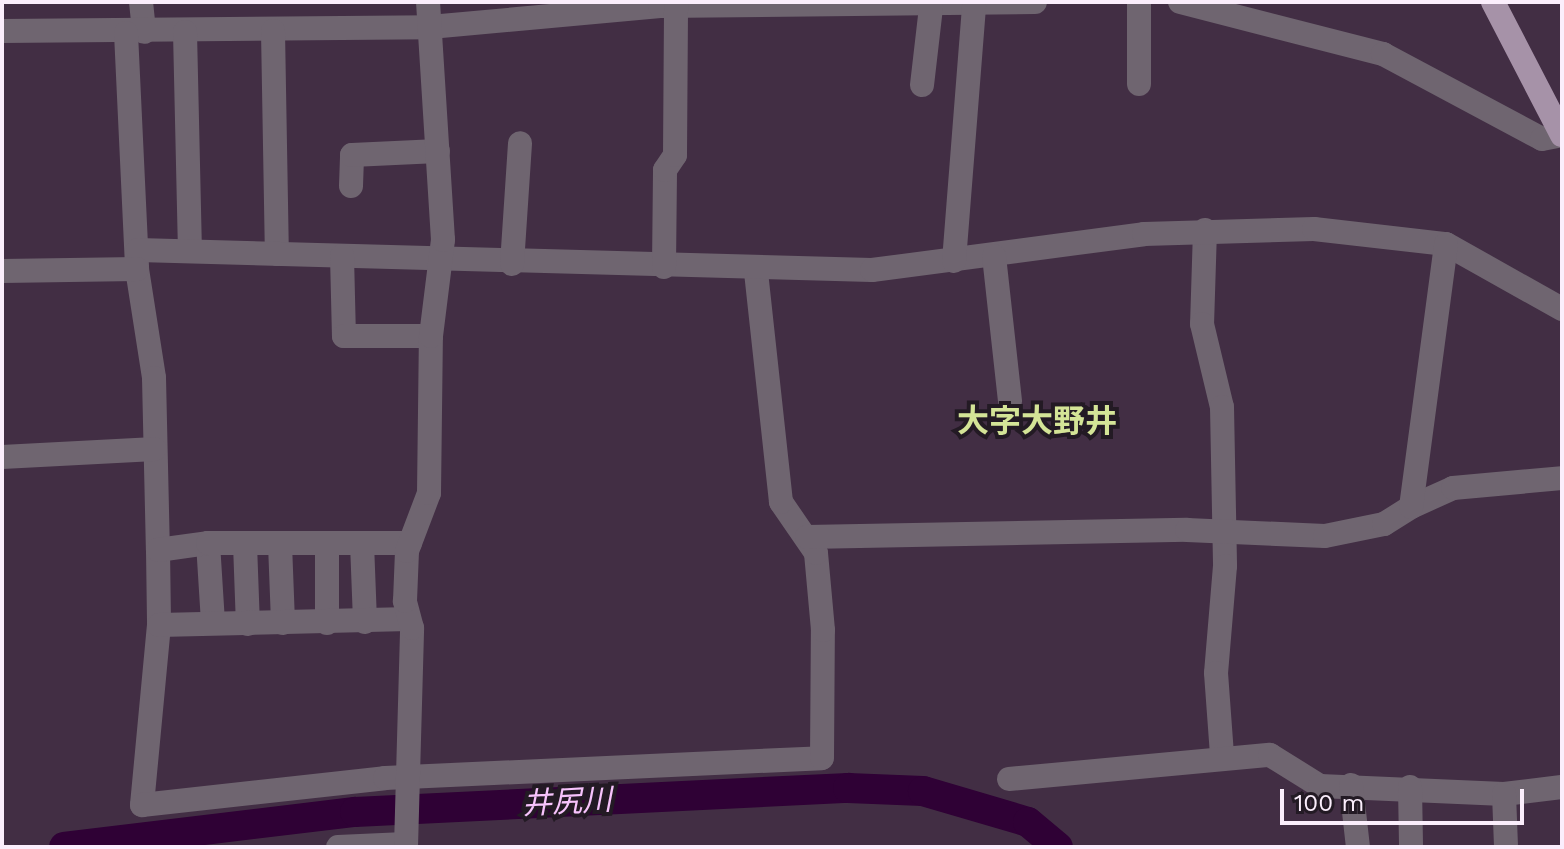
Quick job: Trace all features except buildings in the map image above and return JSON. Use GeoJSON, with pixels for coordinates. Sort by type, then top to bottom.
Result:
{"type":"FeatureCollection","features":[{"type":"Feature","properties":{"kind":"main road"},"geometry":{"type":"LineString","coordinates":[[1493,2],[1562,135]]}},
{"type":"Feature","properties":{"kind":"street"},"geometry":{"type":"LineString","coordinates":[[141,2],[135,32],[138,259],[154,378],[155,449],[167,625],[142,805],[407,781],[822,758],[823,630],[816,553],[781,502],[756,271]]}},
{"type":"Feature","properties":{"kind":"street"},"geometry":{"type":"LineString","coordinates":[[338,847],[405,841],[410,543],[429,493],[431,336],[436,258],[443,240],[428,2]]}},
{"type":"Feature","properties":{"kind":"street"},"geometry":{"type":"LineString","coordinates":[[2,31],[185,32],[430,27],[512,11],[676,4],[974,6],[1035,2]]}},
{"type":"Feature","properties":{"kind":"street"},"geometry":{"type":"LineString","coordinates":[[1139,2],[1139,84]]}},
{"type":"Feature","properties":{"kind":"street"},"geometry":{"type":"LineString","coordinates":[[1180,2],[1383,54],[1542,139],[1562,135]]}},
{"type":"Feature","properties":{"kind":"street"},"geometry":{"type":"LineString","coordinates":[[664,267],[665,170],[675,155],[676,4]]}},
{"type":"Feature","properties":{"kind":"street"},"geometry":{"type":"LineString","coordinates":[[920,6],[922,85]]}},
{"type":"Feature","properties":{"kind":"street"},"geometry":{"type":"LineString","coordinates":[[954,261],[974,6]]}},
{"type":"Feature","properties":{"kind":"street"},"geometry":{"type":"LineString","coordinates":[[273,31],[277,254]]}},
{"type":"Feature","properties":{"kind":"street"},"geometry":{"type":"LineString","coordinates":[[185,32],[190,250]]}},
{"type":"Feature","properties":{"kind":"street"},"geometry":{"type":"LineString","coordinates":[[512,264],[520,143]]}},
{"type":"Feature","properties":{"kind":"street"},"geometry":{"type":"LineString","coordinates":[[351,186],[352,155],[438,151]]}},
{"type":"Feature","properties":{"kind":"street"},"geometry":{"type":"LineString","coordinates":[[2,271],[138,259],[190,250],[756,271],[954,261],[1205,230],[1314,229],[1446,244],[1562,309]]}},
{"type":"Feature","properties":{"kind":"street"},"geometry":{"type":"LineString","coordinates":[[1205,230],[1202,324],[1220,380],[1225,530],[1216,673],[1222,755]]}},
{"type":"Feature","properties":{"kind":"street"},"geometry":{"type":"LineString","coordinates":[[1411,507],[1446,244]]}},
{"type":"Feature","properties":{"kind":"street"},"geometry":{"type":"LineString","coordinates":[[342,256],[344,336],[431,336]]}},
{"type":"Feature","properties":{"kind":"street"},"geometry":{"type":"LineString","coordinates":[[994,256],[1010,401]]}},
{"type":"Feature","properties":{"kind":"street"},"geometry":{"type":"LineString","coordinates":[[2,457],[155,449]]}},
{"type":"Feature","properties":{"kind":"street"},"geometry":{"type":"LineString","coordinates":[[807,537],[1225,530],[1352,535],[1453,488],[1562,478]]}},
{"type":"Feature","properties":{"kind":"street"},"geometry":{"type":"LineString","coordinates":[[164,549],[208,543],[410,543]]}},
{"type":"Feature","properties":{"kind":"street"},"geometry":{"type":"LineString","coordinates":[[208,543],[213,623]]}},
{"type":"Feature","properties":{"kind":"street"},"geometry":{"type":"LineString","coordinates":[[362,543],[365,622]]}},
{"type":"Feature","properties":{"kind":"street"},"geometry":{"type":"LineString","coordinates":[[245,544],[248,624]]}},
{"type":"Feature","properties":{"kind":"street"},"geometry":{"type":"LineString","coordinates":[[280,544],[283,623]]}},
{"type":"Feature","properties":{"kind":"street"},"geometry":{"type":"LineString","coordinates":[[327,544],[327,623]]}},
{"type":"Feature","properties":{"kind":"street"},"geometry":{"type":"LineString","coordinates":[[167,625],[409,619]]}},
{"type":"Feature","properties":{"kind":"street"},"geometry":{"type":"LineString","coordinates":[[1009,779],[1222,755],[1270,755],[1320,786],[1410,787],[1504,794],[1562,787]]}},
{"type":"Feature","properties":{"kind":"street"},"geometry":{"type":"LineString","coordinates":[[1351,785],[1358,847]]}},
{"type":"Feature","properties":{"kind":"street"},"geometry":{"type":"LineString","coordinates":[[1410,787],[1411,847]]}},
{"type":"Feature","properties":{"kind":"street"},"geometry":{"type":"LineString","coordinates":[[1504,794],[1506,847]]}},
{"type":"Feature","properties":{"kind":"waterway","name":"井尻川"},"geometry":{"type":"LineString","coordinates":[[64,847],[355,812],[848,788],[923,791],[1028,822],[1058,847]]}},
{"type":"Feature","properties":{"kind":"waterway"},"geometry":{"type":"LineString","coordinates":[[149,838],[151,847]]}},
{"type":"Feature","properties":{"kind":"district","name":"大字大野井"},"geometry":{"type":"Point","coordinates":[1037,421]}}]}
